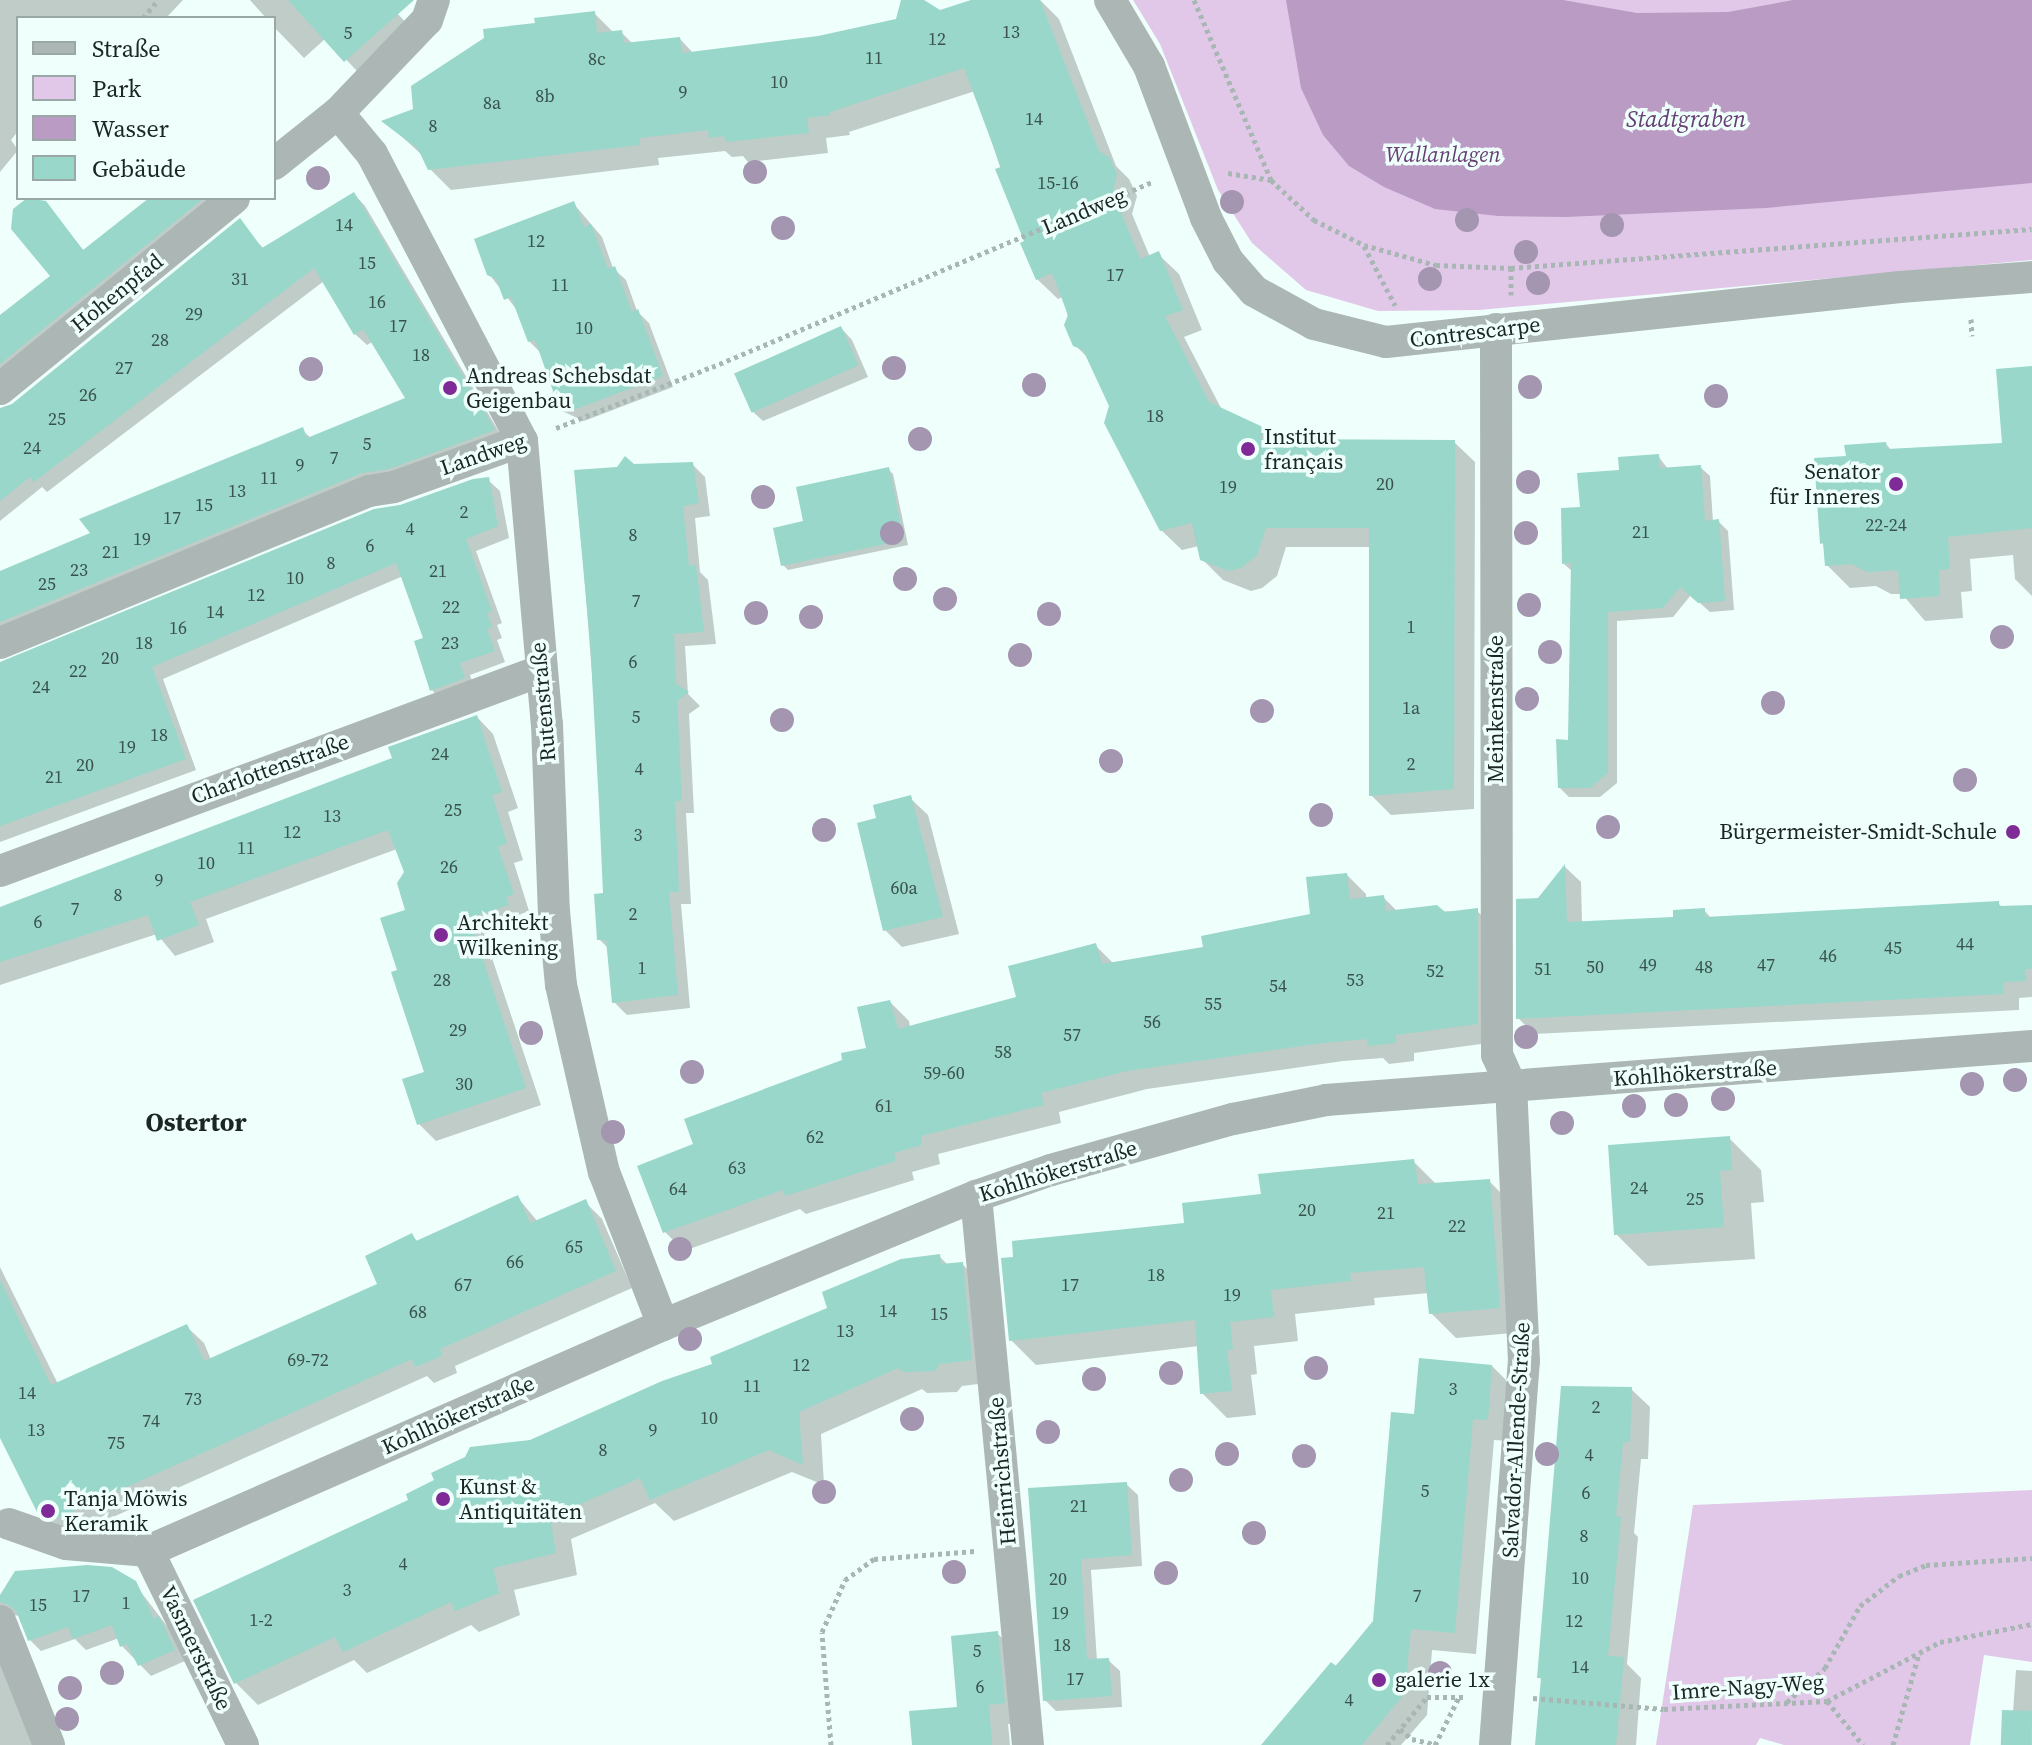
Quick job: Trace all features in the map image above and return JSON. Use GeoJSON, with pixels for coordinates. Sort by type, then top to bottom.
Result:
{"type":"FeatureCollection","features":[{"type":"Feature","properties":{"kind":"street"},"geometry":{"type":"LineString","coordinates":[[276,162],[338,113],[427,20],[434,0]]}},
{"type":"Feature","properties":{"kind":"street","name":"Contrescarpe"},"geometry":{"type":"LineString","coordinates":[[1110,0],[1149,66],[1206,218],[1228,261],[1254,291],[1314,324],[1386,342],[2032,277]]}},
{"type":"Feature","properties":{"kind":"street","name":"Rutenstraße"},"geometry":{"type":"LineString","coordinates":[[338,113],[372,154],[522,441],[547,724],[554,911],[561,985],[604,1172],[663,1325]]}},
{"type":"Feature","properties":{"kind":"street","name":"Hohenpfad"},"geometry":{"type":"LineString","coordinates":[[0,389],[232,200]]}},
{"type":"Feature","properties":{"kind":"street","name":"Meinkenstraße"},"geometry":{"type":"LineString","coordinates":[[1496,329],[1497,1055],[1511,1086]]}},
{"type":"Feature","properties":{"kind":"street","name":"Landweg"},"geometry":{"type":"LineString","coordinates":[[0,643],[369,491],[394,487],[522,441]]}},
{"type":"Feature","properties":{"kind":"street","name":"Charlottenstraße"},"geometry":{"type":"LineString","coordinates":[[0,871],[540,671]]}},
{"type":"Feature","properties":{"kind":"street","name":"Kohlhökerstraße"},"geometry":{"type":"LineString","coordinates":[[148,1551],[663,1325],[976,1196],[1051,1170],[1233,1119],[1326,1100],[2032,1046]]}},
{"type":"Feature","properties":{"kind":"street","name":"Salvador-Allende-Straße"},"geometry":{"type":"LineString","coordinates":[[1495,1745],[1524,1361],[1511,1086]]}},
{"type":"Feature","properties":{"kind":"street","name":"Heinrichstraße"},"geometry":{"type":"LineString","coordinates":[[976,1196],[1028,1745]]}},
{"type":"Feature","properties":{"kind":"street"},"geometry":{"type":"LineString","coordinates":[[3,1522],[66,1544],[148,1551]]}},
{"type":"Feature","properties":{"kind":"street","name":"Vasmerstraße"},"geometry":{"type":"LineString","coordinates":[[148,1551],[243,1745]]}},
{"type":"Feature","properties":{"kind":"street"},"geometry":{"type":"LineString","coordinates":[[0,1621],[49,1745]]}},
{"type":"Feature","properties":{"kind":"path"},"geometry":{"type":"LineString","coordinates":[[145,16],[158,0]]}},
{"type":"Feature","properties":{"kind":"path"},"geometry":{"type":"LineString","coordinates":[[1194,0],[1271,180],[1314,220],[1364,245],[1436,265],[1511,268],[2032,229]]}},
{"type":"Feature","properties":{"kind":"path","name":"Landweg"},"geometry":{"type":"LineString","coordinates":[[522,441],[712,367],[1187,168]]}},
{"type":"Feature","properties":{"kind":"path"},"geometry":{"type":"LineString","coordinates":[[1364,245],[1413,339]]}},
{"type":"Feature","properties":{"kind":"path"},"geometry":{"type":"LineString","coordinates":[[1971,320],[1972,336]]}},
{"type":"Feature","properties":{"kind":"path"},"geometry":{"type":"LineString","coordinates":[[831,1745],[822,1632],[845,1580],[874,1559],[1009,1549]]}},
{"type":"Feature","properties":{"kind":"path"},"geometry":{"type":"LineString","coordinates":[[1786,1703],[1825,1668],[1860,1606],[1899,1576],[1926,1565],[2032,1558]]}},
{"type":"Feature","properties":{"kind":"path","name":"Imre-Nagy-Weg"},"geometry":{"type":"LineString","coordinates":[[1387,1745],[1427,1697],[1500,1696],[1664,1709],[1827,1701],[1940,1642],[2032,1624]]}},
{"type":"Feature","properties":{"kind":"path"},"geometry":{"type":"LineString","coordinates":[[1893,1745],[1919,1653]]}},
{"type":"Feature","properties":{"kind":"path"},"geometry":{"type":"LineString","coordinates":[[1400,1729],[1412,1739],[1436,1745],[1459,1697]]}},
{"type":"Feature","properties":{"kind":"path"},"geometry":{"type":"LineString","coordinates":[[1827,1701],[1863,1745]]}},
{"type":"Feature","properties":{"kind":"green space","name":"Wallanlagen"},"geometry":{"type":"Polygon","coordinates":[[[1133,0],[2032,0],[2032,260],[1479,310],[1378,311],[1306,290],[1252,243],[1218,190],[1160,44],[1133,0]]]}},
{"type":"Feature","properties":{"kind":"green space"},"geometry":{"type":"Polygon","coordinates":[[[2032,1490],[2032,1662],[1984,1655],[1970,1745],[1784,1745],[1760,1738],[1756,1745],[1656,1745],[1693,1505],[2032,1490]]]}},
{"type":"Feature","properties":{"kind":"water","name":"Wallanlagen"},"geometry":{"type":"Polygon","coordinates":[[[1286,0],[1563,0],[1637,13],[1728,12],[1793,0],[2032,0],[2032,183],[1766,208],[1566,217],[1498,216],[1435,209],[1384,187],[1349,166],[1323,135],[1301,88],[1286,0]]]}},
{"type":"Feature","properties":{"kind":"building"},"geometry":{"type":"Polygon","coordinates":[[[288,0],[414,0],[344,62],[288,0]]]}},
{"type":"Feature","properties":{"kind":"building"},"geometry":{"type":"Polygon","coordinates":[[[901,0],[924,0],[940,10],[971,0],[1040,0],[1099,151],[1109,157],[1117,174],[1113,192],[1140,259],[1159,251],[1183,310],[1165,316],[1209,402],[1265,428],[1260,439],[1455,440],[1454,789],[1369,796],[1369,528],[1266,528],[1257,555],[1241,568],[1229,571],[1200,560],[1192,523],[1160,531],[1104,423],[1109,406],[1083,350],[1073,346],[1064,325],[1068,315],[1052,273],[1036,280],[1020,243],[1024,241],[995,169],[1001,167],[964,68],[830,112],[830,115],[807,118],[809,133],[726,142],[724,136],[709,138],[708,130],[639,138],[640,145],[428,170],[418,149],[381,121],[413,109],[411,86],[484,38],[483,29],[535,23],[534,18],[595,11],[597,33],[622,30],[624,43],[680,37],[682,53],[818,36],[896,19],[901,0]]]}},
{"type":"Feature","properties":{"kind":"building"},"geometry":{"type":"Polygon","coordinates":[[[354,192],[495,430],[389,469],[362,473],[0,622],[0,571],[90,533],[79,519],[303,427],[307,438],[405,398],[363,329],[354,335],[314,268],[34,482],[30,477],[0,501],[0,408],[12,404],[240,218],[262,248],[354,192]]]}},
{"type":"Feature","properties":{"kind":"building"},"geometry":{"type":"Polygon","coordinates":[[[24,200],[46,201],[83,250],[146,200],[202,200],[0,364],[0,315],[50,276],[11,229],[13,209],[24,200]]]}},
{"type":"Feature","properties":{"kind":"building"},"geometry":{"type":"Polygon","coordinates":[[[574,201],[584,227],[591,224],[608,269],[615,266],[632,312],[638,309],[663,376],[571,411],[548,400],[553,391],[535,340],[528,342],[511,297],[504,300],[496,279],[487,275],[474,239],[574,201]]]}},
{"type":"Feature","properties":{"kind":"building"},"geometry":{"type":"Polygon","coordinates":[[[841,326],[858,365],[752,413],[734,374],[841,326]]]}},
{"type":"Feature","properties":{"kind":"building"},"geometry":{"type":"Polygon","coordinates":[[[2032,366],[2032,528],[1948,537],[1950,569],[1939,570],[1940,596],[1900,599],[1898,570],[1867,572],[1851,564],[1825,566],[1823,543],[1820,544],[1814,458],[1846,456],[1844,445],[1886,442],[1887,449],[2002,443],[1996,369],[2032,366]]]}},
{"type":"Feature","properties":{"kind":"building"},"geometry":{"type":"Polygon","coordinates":[[[1659,454],[1660,468],[1701,465],[1705,521],[1719,519],[1725,601],[1698,603],[1680,587],[1663,608],[1608,612],[1608,773],[1590,788],[1558,788],[1556,739],[1568,740],[1571,563],[1562,564],[1561,508],[1580,507],[1577,473],[1619,470],[1618,457],[1659,454]]]}},
{"type":"Feature","properties":{"kind":"building"},"geometry":{"type":"Polygon","coordinates":[[[625,456],[634,464],[693,462],[699,503],[683,506],[689,566],[696,565],[704,632],[674,634],[676,684],[689,692],[677,701],[682,801],[675,801],[679,892],[669,892],[678,995],[612,1003],[606,940],[597,940],[594,894],[603,893],[599,805],[590,640],[574,470],[617,467],[625,456]]]}},
{"type":"Feature","properties":{"kind":"building"},"geometry":{"type":"Polygon","coordinates":[[[889,467],[904,540],[781,566],[773,528],[803,521],[796,487],[889,467]]]}},
{"type":"Feature","properties":{"kind":"building"},"geometry":{"type":"Polygon","coordinates":[[[489,477],[498,526],[466,539],[492,611],[487,613],[492,627],[487,629],[495,651],[460,663],[465,678],[430,691],[414,641],[423,638],[396,563],[152,667],[186,759],[0,826],[0,662],[374,509],[400,505],[473,479],[489,477]]]}},
{"type":"Feature","properties":{"kind":"building"},"geometry":{"type":"Polygon","coordinates":[[[477,715],[502,792],[492,795],[507,843],[498,847],[514,894],[506,897],[509,905],[469,918],[526,1088],[417,1125],[402,1079],[424,1072],[391,972],[397,970],[380,918],[405,910],[397,883],[404,872],[388,830],[190,902],[199,925],[157,941],[148,915],[0,962],[0,907],[392,758],[388,747],[477,715]]]}},
{"type":"Feature","properties":{"kind":"building"},"geometry":{"type":"Polygon","coordinates":[[[911,795],[943,917],[883,931],[857,823],[876,818],[873,805],[911,795]]]}},
{"type":"Feature","properties":{"kind":"building"},"geometry":{"type":"Polygon","coordinates":[[[1565,864],[1567,922],[1673,917],[1673,910],[1705,908],[1705,917],[1999,901],[1999,906],[2032,905],[2032,969],[2025,969],[2026,981],[2003,982],[2003,994],[1516,1019],[1516,899],[1538,898],[1565,864]]]}},
{"type":"Feature","properties":{"kind":"building"},"geometry":{"type":"Polygon","coordinates":[[[1347,873],[1350,899],[1384,895],[1386,911],[1437,905],[1445,912],[1478,908],[1478,1024],[1396,1035],[1396,1043],[1368,1046],[1367,1039],[1323,1043],[1127,1071],[1041,1093],[1044,1105],[921,1136],[922,1145],[894,1153],[896,1161],[785,1196],[783,1190],[663,1233],[637,1166],[693,1144],[684,1119],[842,1060],[841,1053],[866,1048],[857,1007],[890,1000],[898,1029],[1016,997],[1008,966],[1096,943],[1102,964],[1203,947],[1201,936],[1310,914],[1306,877],[1347,873]]]}},
{"type":"Feature","properties":{"kind":"building"},"geometry":{"type":"Polygon","coordinates":[[[1730,1136],[1732,1170],[1720,1171],[1724,1227],[1614,1235],[1608,1145],[1730,1136]]]}},
{"type":"Feature","properties":{"kind":"building"},"geometry":{"type":"Polygon","coordinates":[[[1414,1159],[1418,1184],[1490,1179],[1500,1308],[1429,1314],[1424,1267],[1350,1273],[1351,1281],[1271,1290],[1274,1317],[1230,1322],[1233,1349],[1227,1350],[1232,1391],[1200,1394],[1195,1320],[1009,1341],[1001,1258],[1013,1257],[1012,1241],[1184,1223],[1182,1203],[1261,1194],[1258,1174],[1414,1159]]]}},
{"type":"Feature","properties":{"kind":"building"},"geometry":{"type":"Polygon","coordinates":[[[518,1195],[530,1223],[586,1199],[616,1271],[440,1349],[442,1356],[415,1367],[412,1359],[55,1519],[37,1512],[0,1438],[0,1280],[51,1385],[187,1324],[204,1361],[377,1284],[365,1256],[412,1233],[416,1241],[518,1195]]]}},
{"type":"Feature","properties":{"kind":"building"},"geometry":{"type":"Polygon","coordinates":[[[940,1254],[941,1264],[963,1262],[972,1360],[940,1364],[935,1371],[903,1372],[898,1368],[799,1412],[803,1465],[769,1450],[650,1500],[640,1478],[550,1517],[556,1553],[493,1568],[499,1593],[455,1611],[451,1602],[343,1652],[335,1637],[234,1684],[193,1600],[408,1500],[406,1494],[434,1480],[431,1473],[465,1457],[470,1447],[530,1440],[662,1381],[712,1364],[710,1357],[827,1308],[822,1292],[901,1259],[940,1254]]]}},
{"type":"Feature","properties":{"kind":"building"},"geometry":{"type":"Polygon","coordinates":[[[1419,1358],[1492,1365],[1488,1420],[1473,1419],[1455,1633],[1411,1629],[1405,1693],[1362,1745],[1261,1745],[1331,1662],[1336,1666],[1373,1621],[1391,1412],[1414,1414],[1419,1358]]]}},
{"type":"Feature","properties":{"kind":"building"},"geometry":{"type":"Polygon","coordinates":[[[1561,1386],[1632,1387],[1630,1442],[1623,1442],[1616,1516],[1621,1517],[1608,1656],[1624,1657],[1616,1745],[1535,1745],[1541,1678],[1537,1678],[1561,1386]]]}},
{"type":"Feature","properties":{"kind":"building"},"geometry":{"type":"Polygon","coordinates":[[[1127,1482],[1132,1555],[1081,1559],[1087,1659],[1109,1658],[1112,1696],[1043,1701],[1028,1488],[1127,1482]]]}},
{"type":"Feature","properties":{"kind":"building"},"geometry":{"type":"Polygon","coordinates":[[[87,1565],[112,1567],[136,1581],[154,1619],[159,1616],[175,1650],[138,1666],[127,1644],[120,1647],[112,1625],[73,1639],[68,1627],[28,1641],[17,1613],[11,1606],[0,1602],[0,1595],[15,1571],[87,1565]]]}},
{"type":"Feature","properties":{"kind":"building"},"geometry":{"type":"Polygon","coordinates":[[[998,1631],[1005,1703],[989,1705],[992,1745],[912,1745],[909,1711],[957,1707],[951,1636],[998,1631]]]}},
{"type":"Feature","properties":{"kind":"building"},"geometry":{"type":"Polygon","coordinates":[[[2002,1710],[2032,1711],[2031,1745],[2001,1745],[2002,1710]]]}},
{"type":"Feature","properties":{"kind":"place","name":"Andreas Schebsdat Geigenbau"},"geometry":{"type":"Point","coordinates":[450,388]}},
{"type":"Feature","properties":{"kind":"place","name":"Institut français"},"geometry":{"type":"Point","coordinates":[1248,449]}},
{"type":"Feature","properties":{"kind":"place","name":"Senator für Inneres"},"geometry":{"type":"Point","coordinates":[1896,484]}},
{"type":"Feature","properties":{"kind":"place","name":"Bürgermeister-Smidt-Schule"},"geometry":{"type":"Point","coordinates":[2013,832]}},
{"type":"Feature","properties":{"kind":"place","name":"Architekt Wilkening"},"geometry":{"type":"Point","coordinates":[441,935]}},
{"type":"Feature","properties":{"kind":"place","name":"Kunst & Antiquitäten"},"geometry":{"type":"Point","coordinates":[443,1499]}},
{"type":"Feature","properties":{"kind":"place","name":"Tanja Möwis Keramik"},"geometry":{"type":"Point","coordinates":[48,1511]}},
{"type":"Feature","properties":{"kind":"place","name":"galerie 1x"},"geometry":{"type":"Point","coordinates":[1379,1680]}},
{"type":"Feature","properties":{"kind":"district","name":"Ostertor"},"geometry":{"type":"Point","coordinates":[196,1123]}},
{"type":"Feature","properties":{"kind":"water label","name":"Stadtgraben"},"geometry":{"type":"Point","coordinates":[1686,119]}}]}
